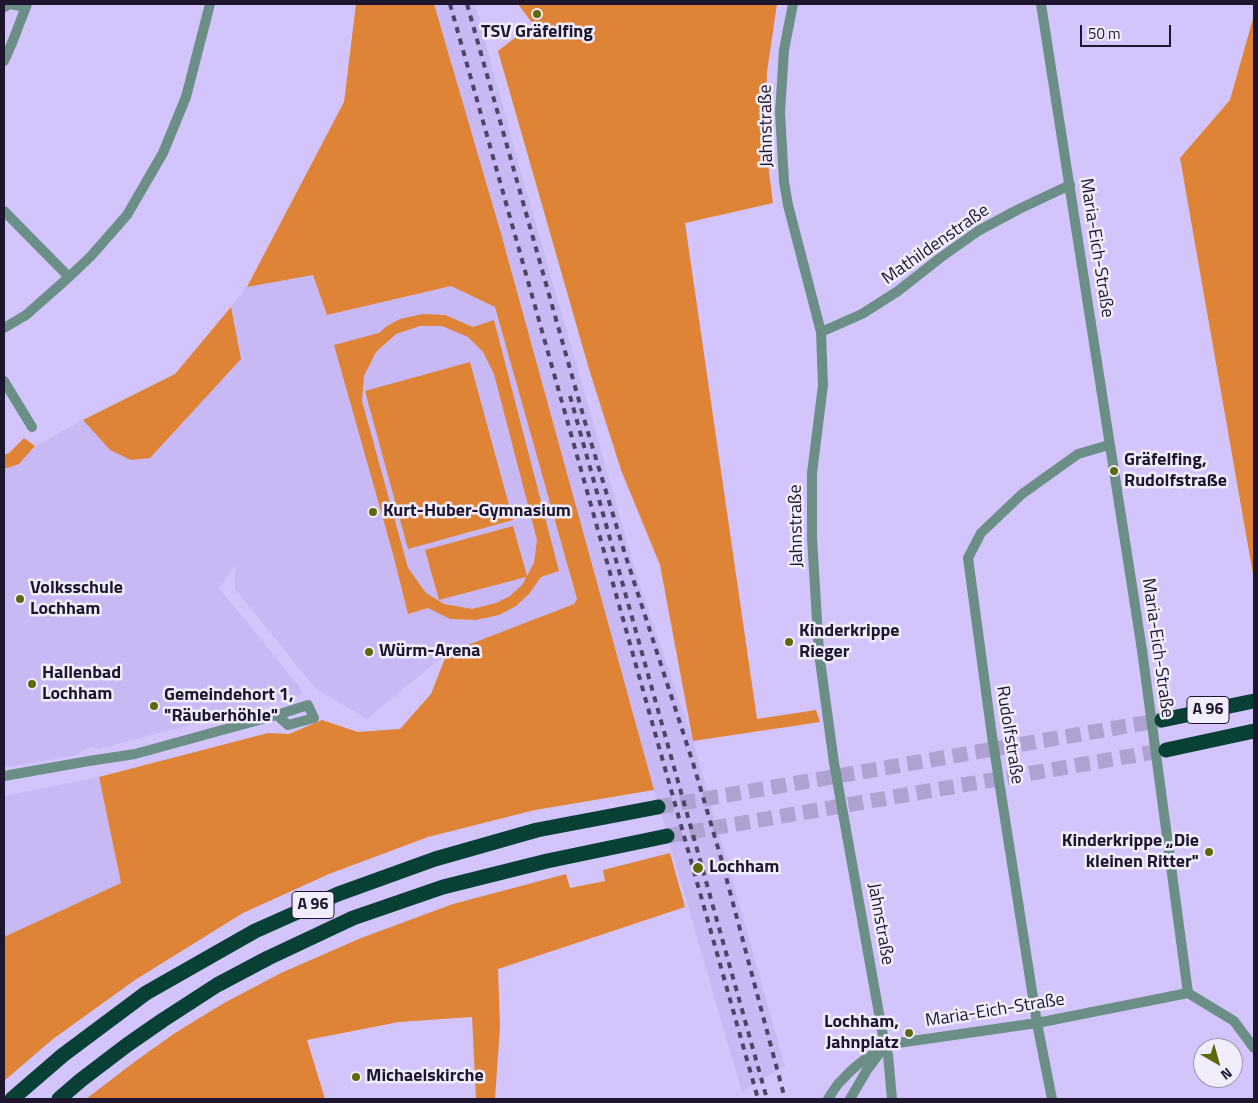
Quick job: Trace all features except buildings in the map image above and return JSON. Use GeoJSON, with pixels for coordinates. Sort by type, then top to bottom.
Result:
{"type":"FeatureCollection","features":[{"type":"Feature","properties":{"kind":"highway","name":"A 96"},"geometry":{"type":"LineString","coordinates":[[1162,720],[1254,701]]}},
{"type":"Feature","properties":{"kind":"highway","name":"A 96"},"geometry":{"type":"LineString","coordinates":[[1166,750],[1254,731]]}},
{"type":"Feature","properties":{"kind":"highway","name":"A 96"},"geometry":{"type":"LineString","coordinates":[[12,1099],[63,1055],[146,993],[263,927],[338,894],[435,859],[537,830],[658,807]]}},
{"type":"Feature","properties":{"kind":"highway","name":"A 96"},"geometry":{"type":"LineString","coordinates":[[60,1099],[81,1080],[127,1045],[218,985],[268,958],[354,918],[443,887],[547,861],[667,836]]}},
{"type":"Feature","properties":{"kind":"street"},"geometry":{"type":"LineString","coordinates":[[4,7],[10,4],[26,6],[4,61]]}},
{"type":"Feature","properties":{"kind":"street"},"geometry":{"type":"LineString","coordinates":[[4,328],[26,315],[70,277],[92,256],[127,215],[164,153],[186,97],[210,4]]}},
{"type":"Feature","properties":{"kind":"street","name":"Jahnstraße"},"geometry":{"type":"LineString","coordinates":[[793,4],[784,50],[780,112],[784,182],[788,205],[821,332],[823,385],[812,472],[812,538],[820,653],[834,763],[884,1047],[888,1055],[892,1099]]}},
{"type":"Feature","properties":{"kind":"street","name":"Maria-Eich-Straße"},"geometry":{"type":"LineString","coordinates":[[828,1099],[841,1080],[884,1047],[898,1043],[1037,1023],[1188,993],[1142,650],[1040,4]]}},
{"type":"Feature","properties":{"kind":"street","name":"Mathildenstraße"},"geometry":{"type":"LineString","coordinates":[[821,332],[862,314],[898,291],[978,231],[1070,185]]}},
{"type":"Feature","properties":{"kind":"street"},"geometry":{"type":"LineString","coordinates":[[4,212],[70,277]]}},
{"type":"Feature","properties":{"kind":"street"},"geometry":{"type":"LineString","coordinates":[[4,381],[32,427]]}},
{"type":"Feature","properties":{"kind":"street","name":"Rudolfstraße"},"geometry":{"type":"LineString","coordinates":[[1052,1099],[1037,1023],[992,736],[968,558],[981,533],[1022,494],[1078,454],[1109,445]]}},
{"type":"Feature","properties":{"kind":"street"},"geometry":{"type":"LineString","coordinates":[[4,776],[134,754],[277,715]]}},
{"type":"Feature","properties":{"kind":"street"},"geometry":{"type":"LineString","coordinates":[[1188,993],[1234,1021],[1254,1048]]}},
{"type":"Feature","properties":{"kind":"street"},"geometry":{"type":"LineString","coordinates":[[850,1099],[867,1070],[884,1047]]}},
{"type":"Feature","properties":{"kind":"shaded area"},"geometry":{"type":"Polygon","coordinates":[[[356,4],[434,4],[502,237],[654,790],[535,810],[428,837],[329,874],[243,913],[135,980],[53,1039],[4,1081],[4,937],[121,883],[99,777],[268,733],[289,734],[322,720],[358,732],[400,729],[431,694],[447,653],[574,604],[577,599],[495,307],[451,286],[327,315],[313,275],[247,287],[344,102],[356,4]]]}},
{"type":"Feature","properties":{"kind":"shaded area"},"geometry":{"type":"Polygon","coordinates":[[[434,4],[475,4],[521,172],[637,576],[693,741],[785,1066],[742,1092],[654,790],[502,237],[434,4]]]}},
{"type":"Feature","properties":{"kind":"shaded area"},"geometry":{"type":"Polygon","coordinates":[[[518,4],[777,4],[767,72],[765,141],[773,203],[685,223],[757,719],[816,710],[820,722],[693,741],[660,565],[621,470],[589,369],[498,51],[533,24],[518,4]]]}},
{"type":"Feature","properties":{"kind":"shaded area"},"geometry":{"type":"Polygon","coordinates":[[[1254,15],[1254,580],[1180,158],[1230,100],[1254,15]]]}},
{"type":"Feature","properties":{"kind":"shaded area","name":"Kurt-Huber-Gymnasium"},"geometry":{"type":"Polygon","coordinates":[[[314,275],[327,315],[451,286],[495,307],[577,599],[574,604],[447,653],[367,719],[316,689],[235,589],[235,566],[219,588],[299,686],[303,695],[99,749],[91,747],[73,756],[4,767],[4,469],[19,464],[35,446],[83,420],[110,450],[240,359],[231,307],[247,287],[314,275]]]}},
{"type":"Feature","properties":{"kind":"shaded area"},"geometry":{"type":"Polygon","coordinates":[[[231,307],[241,359],[150,458],[131,460],[110,450],[83,420],[175,374],[231,307]]]}},
{"type":"Feature","properties":{"kind":"shaded area"},"geometry":{"type":"Polygon","coordinates":[[[423,314],[445,315],[473,327],[494,320],[559,571],[541,577],[529,594],[516,606],[499,615],[476,620],[450,619],[428,608],[408,614],[334,345],[379,333],[400,319],[423,314]],[[420,326],[396,334],[376,352],[364,376],[362,401],[408,568],[426,593],[444,604],[472,609],[496,603],[510,596],[523,584],[526,577],[439,600],[425,550],[513,526],[527,576],[534,563],[537,540],[494,374],[483,352],[468,337],[442,326],[420,326]]]}},
{"type":"Feature","properties":{"kind":"shaded area"},"geometry":{"type":"Polygon","coordinates":[[[470,362],[513,520],[408,549],[365,391],[470,362]]]}},
{"type":"Feature","properties":{"kind":"shaded area"},"geometry":{"type":"Polygon","coordinates":[[[24,438],[35,446],[19,464],[4,469],[4,455],[9,453],[24,438]]]}},
{"type":"Feature","properties":{"kind":"shaded area"},"geometry":{"type":"Polygon","coordinates":[[[99,777],[121,884],[4,937],[4,796],[99,777]]]}},
{"type":"Feature","properties":{"kind":"shaded area"},"geometry":{"type":"Polygon","coordinates":[[[670,853],[685,907],[498,969],[500,1027],[495,1099],[476,1099],[472,1017],[399,1022],[307,1040],[325,1099],[86,1099],[175,1033],[224,1003],[281,973],[361,938],[453,904],[566,874],[570,888],[605,881],[603,870],[670,853]]]}},
{"type":"Feature","properties":{"kind":"tunnel"},"geometry":{"type":"LineString","coordinates":[[658,807],[1162,720]]}},
{"type":"Feature","properties":{"kind":"tunnel"},"geometry":{"type":"LineString","coordinates":[[667,836],[1166,750]]}},
{"type":"Feature","properties":{"kind":"railway"},"geometry":{"type":"LineString","coordinates":[[450,4],[758,1099]]}},
{"type":"Feature","properties":{"kind":"railway"},"geometry":{"type":"LineString","coordinates":[[467,4],[587,429],[625,554],[693,763],[721,858],[785,1099]]}},
{"type":"Feature","properties":{"kind":"railway"},"geometry":{"type":"LineString","coordinates":[[570,396],[767,1099]]}},
{"type":"Feature","properties":{"kind":"place","name":"TSV Gräfelfing"},"geometry":{"type":"Point","coordinates":[537,14]}},
{"type":"Feature","properties":{"kind":"place","name":"Gräfelfing, Rudolfstraße"},"geometry":{"type":"Point","coordinates":[1114,471]}},
{"type":"Feature","properties":{"kind":"place","name":"Kurt-Huber-Gymnasium"},"geometry":{"type":"Point","coordinates":[373,512]}},
{"type":"Feature","properties":{"kind":"place","name":"Volksschule Lochham"},"geometry":{"type":"Point","coordinates":[20,599]}},
{"type":"Feature","properties":{"kind":"place","name":"Kinderkrippe Rieger"},"geometry":{"type":"Point","coordinates":[789,642]}},
{"type":"Feature","properties":{"kind":"place","name":"Würm-Arena"},"geometry":{"type":"Point","coordinates":[369,652]}},
{"type":"Feature","properties":{"kind":"place","name":"Hallenbad Lochham"},"geometry":{"type":"Point","coordinates":[32,684]}},
{"type":"Feature","properties":{"kind":"place","name":"Gemeindehort 1, \"Räuberhöhle\""},"geometry":{"type":"Point","coordinates":[154,706]}},
{"type":"Feature","properties":{"kind":"place","name":"Kinderkrippe „Die kleinen Ritter\""},"geometry":{"type":"Point","coordinates":[1209,852]}},
{"type":"Feature","properties":{"kind":"place","name":"Lochham"},"geometry":{"type":"Point","coordinates":[698,868]}},
{"type":"Feature","properties":{"kind":"place","name":"Lochham, Jahnplatz"},"geometry":{"type":"Point","coordinates":[909,1033]}},
{"type":"Feature","properties":{"kind":"place","name":"Michaelskirche"},"geometry":{"type":"Point","coordinates":[356,1077]}}]}
